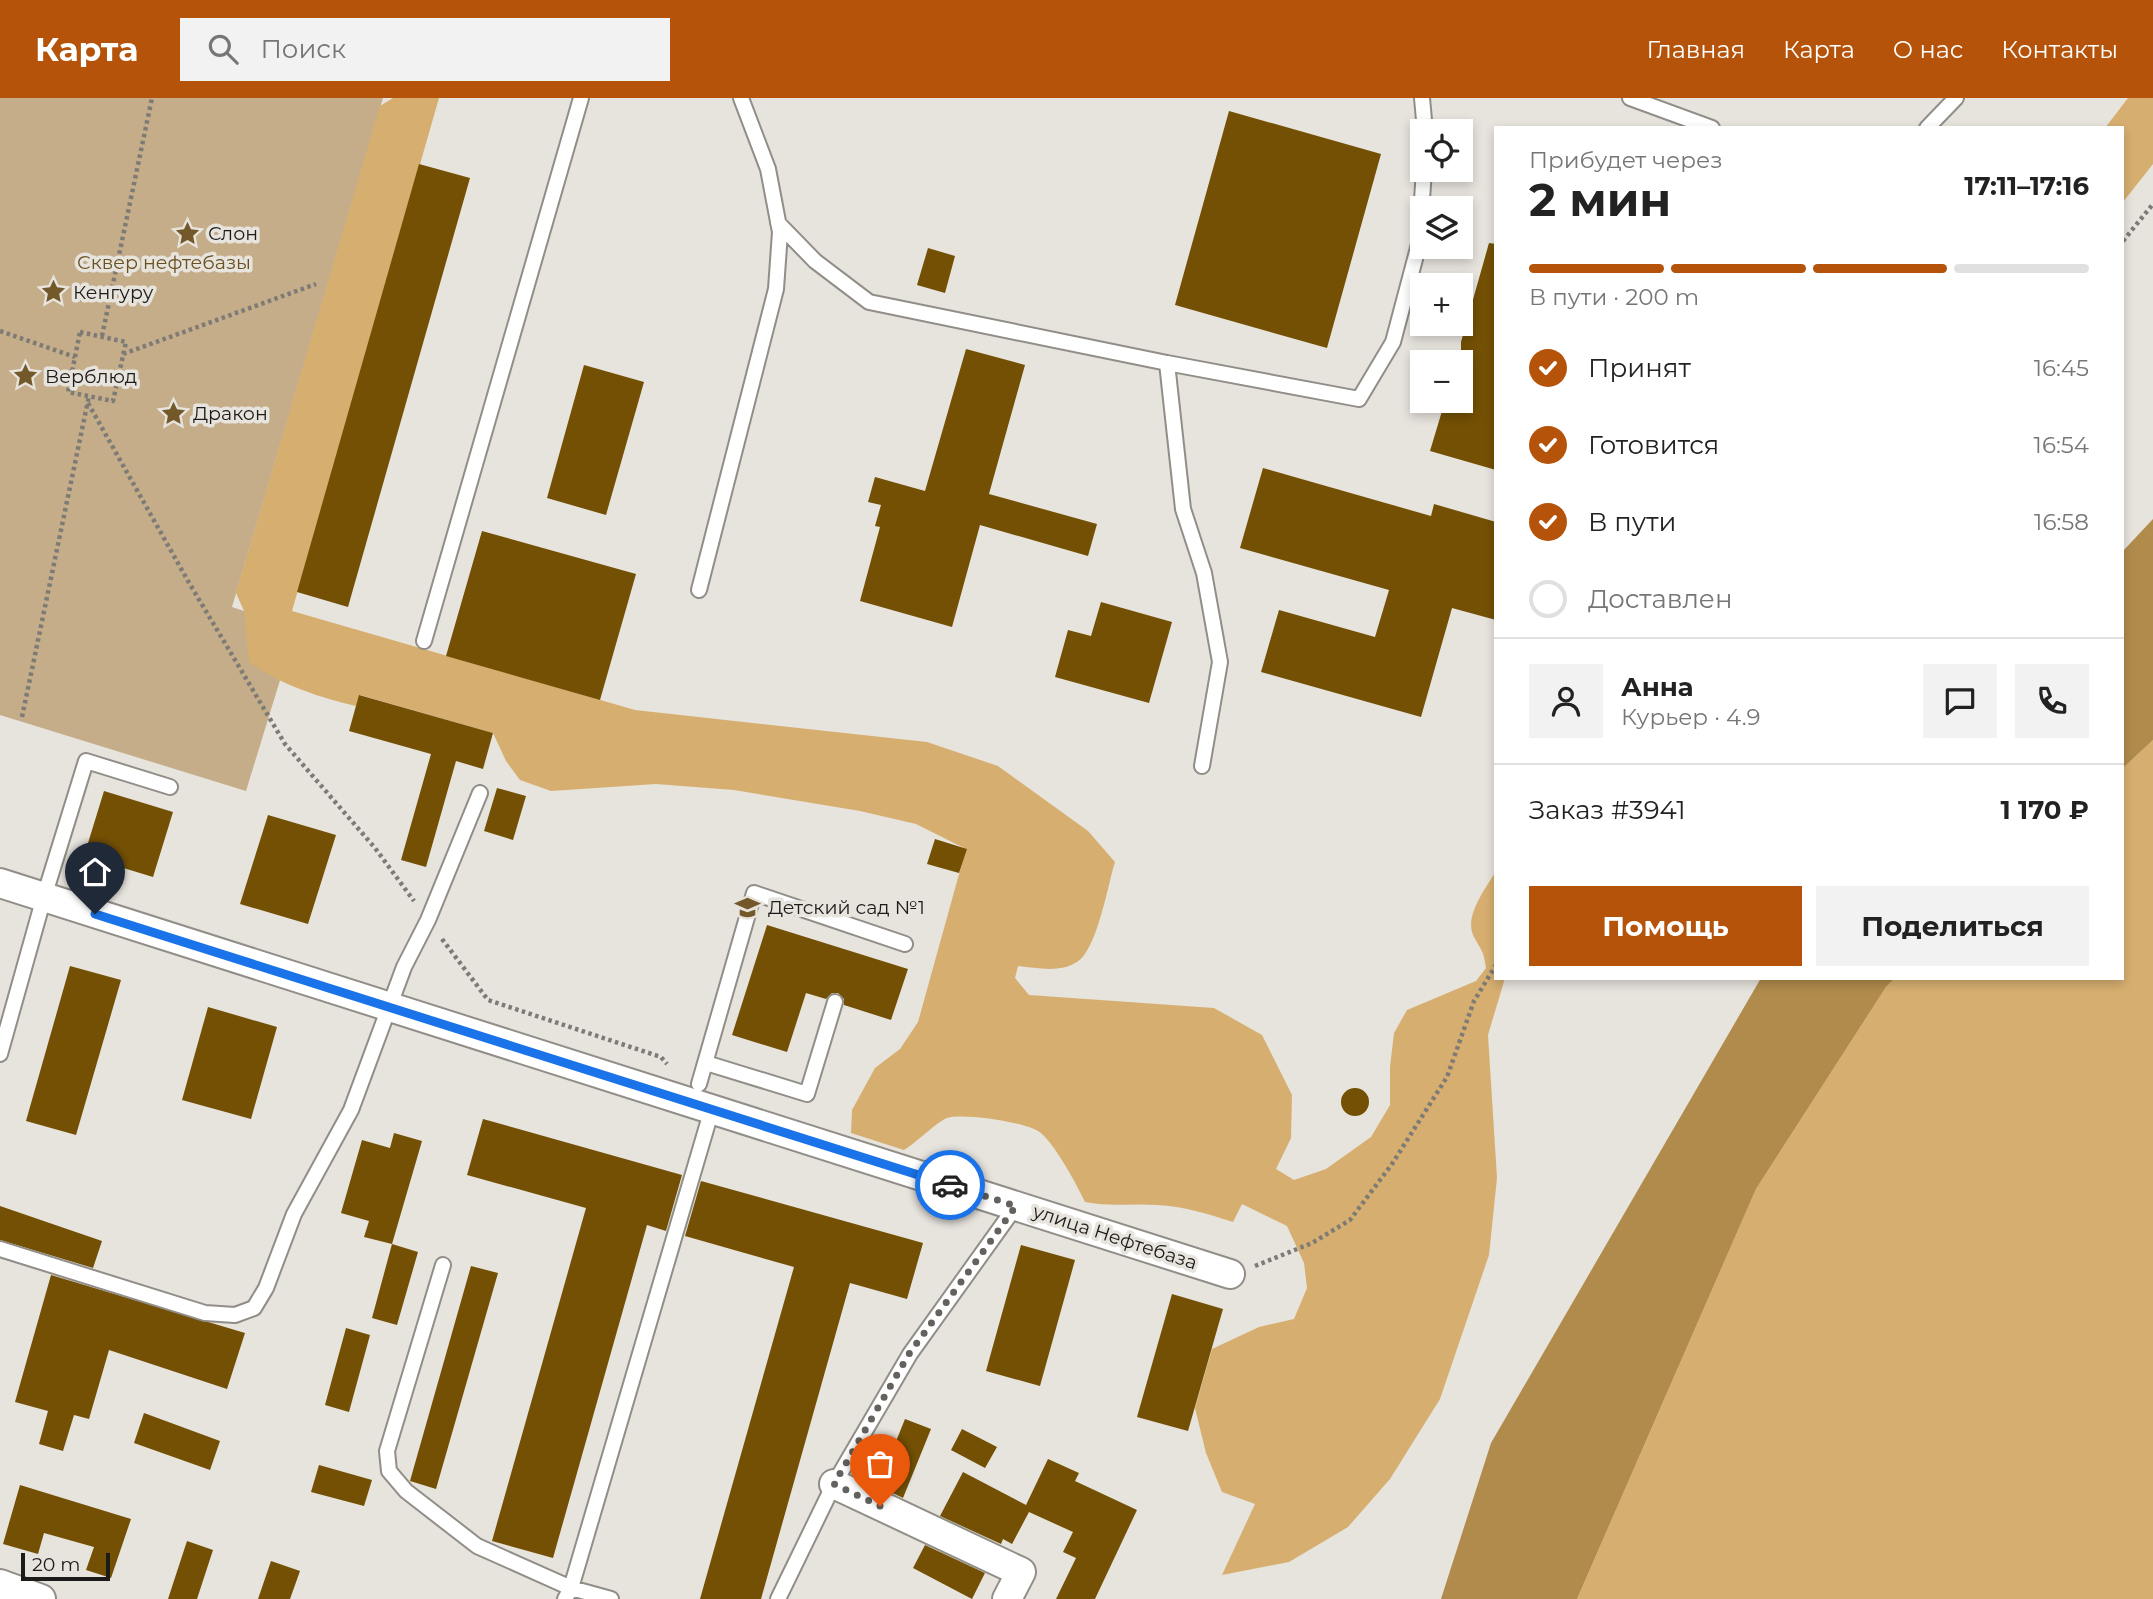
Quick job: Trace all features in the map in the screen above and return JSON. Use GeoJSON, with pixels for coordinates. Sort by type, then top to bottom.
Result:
{"type":"FeatureCollection","features":[{"type":"Feature","properties":{"kind":"street","name":"улица Нефтебаза"},"geometry":{"type":"LineString","coordinates":[[0,883],[389,1007],[687,1091],[712,1109],[1230,1274]]}},
{"type":"Feature","properties":{"kind":"street"},"geometry":{"type":"LineString","coordinates":[[834,1484],[1020,1572],[1007,1599]]}},
{"type":"Feature","properties":{"kind":"street"},"geometry":{"type":"LineString","coordinates":[[0,1584],[41,1599]]}},
{"type":"Feature","properties":{"kind":"lane"},"geometry":{"type":"LineString","coordinates":[[424,641],[581,98]]}},
{"type":"Feature","properties":{"kind":"lane"},"geometry":{"type":"LineString","coordinates":[[699,590],[776,289],[778,223],[768,169],[741,98]]}},
{"type":"Feature","properties":{"kind":"lane"},"geometry":{"type":"LineString","coordinates":[[1422,98],[1424,119]]}},
{"type":"Feature","properties":{"kind":"lane"},"geometry":{"type":"LineString","coordinates":[[1630,98],[1707,126]]}},
{"type":"Feature","properties":{"kind":"lane"},"geometry":{"type":"LineString","coordinates":[[1929,126],[1956,98]]}},
{"type":"Feature","properties":{"kind":"lane"},"geometry":{"type":"LineString","coordinates":[[778,223],[815,261],[869,302],[1359,399],[1393,342],[1419,244],[1423,182]]}},
{"type":"Feature","properties":{"kind":"lane"},"geometry":{"type":"LineString","coordinates":[[1167,363],[1183,509],[1204,573],[1220,662],[1202,766]]}},
{"type":"Feature","properties":{"kind":"lane"},"geometry":{"type":"LineString","coordinates":[[0,1054],[86,761],[170,787]]}},
{"type":"Feature","properties":{"kind":"lane"},"geometry":{"type":"LineString","coordinates":[[0,1249],[205,1313],[235,1315],[254,1308],[266,1288],[294,1214],[351,1110],[404,967],[428,920],[480,793]]}},
{"type":"Feature","properties":{"kind":"lane"},"geometry":{"type":"LineString","coordinates":[[687,1091],[706,1063],[754,893],[905,944]]}},
{"type":"Feature","properties":{"kind":"lane"},"geometry":{"type":"LineString","coordinates":[[706,1063],[807,1094],[835,1002]]}},
{"type":"Feature","properties":{"kind":"lane"},"geometry":{"type":"LineString","coordinates":[[568,1594],[712,1109]]}},
{"type":"Feature","properties":{"kind":"lane"},"geometry":{"type":"LineString","coordinates":[[778,1599],[834,1484],[909,1354],[1016,1206]]}},
{"type":"Feature","properties":{"kind":"lane"},"geometry":{"type":"LineString","coordinates":[[443,1265],[387,1451],[389,1471],[406,1491],[477,1546],[568,1594],[611,1599]]}},
{"type":"Feature","properties":{"kind":"path"},"geometry":{"type":"LineString","coordinates":[[102,336],[152,98]]}},
{"type":"Feature","properties":{"kind":"path"},"geometry":{"type":"LineString","coordinates":[[2124,240],[2153,204]]}},
{"type":"Feature","properties":{"kind":"path"},"geometry":{"type":"LineString","coordinates":[[123,354],[316,284]]}},
{"type":"Feature","properties":{"kind":"path"},"geometry":{"type":"LineString","coordinates":[[0,331],[75,357]]}},
{"type":"Feature","properties":{"kind":"path"},"geometry":{"type":"LineString","coordinates":[[80,332],[102,336],[126,342],[113,401],[68,392],[80,332]]}},
{"type":"Feature","properties":{"kind":"path"},"geometry":{"type":"LineString","coordinates":[[22,717],[89,396]]}},
{"type":"Feature","properties":{"kind":"path"},"geometry":{"type":"LineString","coordinates":[[88,402],[285,744],[375,848],[488,1000],[661,1057],[687,1091]]}},
{"type":"Feature","properties":{"kind":"path"},"geometry":{"type":"LineString","coordinates":[[1230,1274],[1289,1254],[1350,1220],[1392,1164],[1447,1077],[1475,1001],[1494,968]]}},
{"type":"Feature","properties":{"kind":"green space","name":"Сквер нефтебазы"},"geometry":{"type":"Polygon","coordinates":[[[0,98],[383,98],[232,607],[296,628],[246,791],[0,715],[0,98]]]}},
{"type":"Feature","properties":{"kind":"shaded area"},"geometry":{"type":"Polygon","coordinates":[[[393,98],[439,98],[292,611],[635,710],[927,742],[998,766],[1088,831],[1115,862],[1096,931],[1084,955],[1077,962],[1063,968],[1018,966],[1015,978],[1029,995],[1214,1008],[1262,1035],[1292,1095],[1291,1138],[1276,1169],[1294,1180],[1326,1169],[1371,1137],[1390,1105],[1390,1067],[1394,1033],[1407,1010],[1476,981],[1486,968],[1483,954],[1471,929],[1471,921],[1477,903],[1494,874],[1494,980],[1504,980],[1488,1035],[1497,1178],[1489,1255],[1440,1399],[1390,1479],[1348,1527],[1289,1562],[1222,1575],[1255,1504],[1222,1492],[1206,1453],[1195,1408],[1212,1349],[1259,1327],[1294,1319],[1307,1288],[1304,1263],[1287,1226],[1242,1204],[1233,1222],[1177,1207],[1085,1202],[1064,1164],[1044,1136],[1038,1131],[1007,1122],[966,1117],[947,1118],[904,1150],[851,1133],[852,1110],[875,1068],[900,1049],[918,1022],[966,849],[916,824],[860,811],[734,790],[656,784],[551,791],[520,780],[506,761],[493,733],[360,695],[356,706],[328,699],[287,684],[249,662],[244,611],[236,593],[380,106],[393,98]]]}},
{"type":"Feature","properties":{"kind":"shaded area"},"geometry":{"type":"Polygon","coordinates":[[[2128,98],[2153,98],[2153,164],[2124,201],[2124,126],[2107,126],[2128,98]]]}},
{"type":"Feature","properties":{"kind":"shaded area"},"geometry":{"type":"Polygon","coordinates":[[[2153,519],[2153,740],[2124,767],[2124,550],[2153,519]]]}},
{"type":"Feature","properties":{"kind":"shaded area"},"geometry":{"type":"Polygon","coordinates":[[[2153,740],[2153,1599],[1577,1599],[1756,1189],[1886,987],[1893,980],[2124,980],[2124,767],[2153,740]]]}},
{"type":"Feature","properties":{"kind":"shaded area"},"geometry":{"type":"Polygon","coordinates":[[[1760,980],[1893,980],[1756,1189],[1577,1599],[1441,1599],[1491,1443],[1760,980]]]}},
{"type":"Feature","properties":{"kind":"building"},"geometry":{"type":"Polygon","coordinates":[[[1229,111],[1381,154],[1327,348],[1175,305],[1229,111]]]}},
{"type":"Feature","properties":{"kind":"building"},"geometry":{"type":"Polygon","coordinates":[[[419,164],[470,178],[348,607],[297,592],[419,164]]]}},
{"type":"Feature","properties":{"kind":"building"},"geometry":{"type":"Polygon","coordinates":[[[1489,243],[1494,244],[1494,469],[1430,451],[1441,413],[1473,413],[1473,350],[1461,350],[1463,336],[1473,336],[1473,300],[1489,243]]]}},
{"type":"Feature","properties":{"kind":"building"},"geometry":{"type":"Polygon","coordinates":[[[928,248],[955,256],[945,293],[917,285],[928,248]]]}},
{"type":"Feature","properties":{"kind":"building"},"geometry":{"type":"Polygon","coordinates":[[[966,349],[1025,365],[989,494],[1097,524],[1088,556],[980,525],[952,627],[860,601],[880,527],[875,526],[881,505],[868,502],[875,477],[925,491],[966,349]]]}},
{"type":"Feature","properties":{"kind":"building"},"geometry":{"type":"Polygon","coordinates":[[[584,365],[644,382],[606,515],[547,498],[584,365]]]}},
{"type":"Feature","properties":{"kind":"building"},"geometry":{"type":"Polygon","coordinates":[[[1263,468],[1431,516],[1434,504],[1494,521],[1494,619],[1452,608],[1421,717],[1261,672],[1279,610],[1375,637],[1389,590],[1240,548],[1263,468]]]}},
{"type":"Feature","properties":{"kind":"building"},"geometry":{"type":"Polygon","coordinates":[[[482,531],[636,574],[600,700],[446,656],[482,531]]]}},
{"type":"Feature","properties":{"kind":"building"},"geometry":{"type":"Polygon","coordinates":[[[1101,602],[1172,622],[1149,703],[1055,677],[1068,630],[1091,636],[1101,602]]]}},
{"type":"Feature","properties":{"kind":"building"},"geometry":{"type":"Polygon","coordinates":[[[359,695],[493,733],[483,769],[456,761],[426,867],[401,860],[431,754],[349,731],[359,695]]]}},
{"type":"Feature","properties":{"kind":"building"},"geometry":{"type":"Polygon","coordinates":[[[497,788],[526,796],[513,840],[484,831],[497,788]]]}},
{"type":"Feature","properties":{"kind":"building"},"geometry":{"type":"Polygon","coordinates":[[[104,791],[173,812],[153,877],[84,856],[104,791]]]}},
{"type":"Feature","properties":{"kind":"building"},"geometry":{"type":"Polygon","coordinates":[[[268,815],[336,835],[308,924],[240,904],[268,815]]]}},
{"type":"Feature","properties":{"kind":"building"},"geometry":{"type":"Polygon","coordinates":[[[935,839],[967,849],[959,873],[927,864],[935,839]]]}},
{"type":"Feature","properties":{"kind":"building"},"geometry":{"type":"Polygon","coordinates":[[[767,925],[908,969],[891,1020],[844,1005],[844,999],[838,993],[832,993],[826,999],[806,993],[787,1052],[732,1035],[767,925]]]}},
{"type":"Feature","properties":{"kind":"building"},"geometry":{"type":"Polygon","coordinates":[[[70,966],[121,980],[76,1135],[26,1121],[70,966]]]}},
{"type":"Feature","properties":{"kind":"building"},"geometry":{"type":"Polygon","coordinates":[[[208,1007],[277,1027],[251,1119],[182,1100],[208,1007]]]}},
{"type":"Feature","properties":{"kind":"building"},"geometry":{"type":"Polygon","coordinates":[[[1355,1088],[1365,1092],[1369,1102],[1365,1112],[1355,1116],[1345,1112],[1341,1102],[1345,1092],[1355,1088]]]}},
{"type":"Feature","properties":{"kind":"building"},"geometry":{"type":"Polygon","coordinates":[[[483,1119],[682,1175],[666,1231],[647,1225],[553,1558],[492,1541],[586,1208],[467,1175],[483,1119]]]}},
{"type":"Feature","properties":{"kind":"building"},"geometry":{"type":"Polygon","coordinates":[[[394,1133],[422,1141],[392,1244],[364,1237],[369,1221],[341,1213],[362,1140],[390,1148],[394,1133]]]}},
{"type":"Feature","properties":{"kind":"building"},"geometry":{"type":"Polygon","coordinates":[[[701,1181],[923,1243],[907,1299],[850,1283],[761,1599],[700,1599],[794,1267],[685,1236],[701,1181]]]}},
{"type":"Feature","properties":{"kind":"building"},"geometry":{"type":"Polygon","coordinates":[[[0,1206],[102,1241],[93,1268],[0,1240],[0,1206]]]}},
{"type":"Feature","properties":{"kind":"building"},"geometry":{"type":"Polygon","coordinates":[[[392,1244],[418,1252],[397,1325],[372,1318],[392,1244]]]}},
{"type":"Feature","properties":{"kind":"building"},"geometry":{"type":"Polygon","coordinates":[[[1021,1245],[1075,1260],[1040,1386],[986,1371],[1021,1245]]]}},
{"type":"Feature","properties":{"kind":"building"},"geometry":{"type":"Polygon","coordinates":[[[471,1266],[498,1273],[436,1489],[410,1481],[471,1266]]]}},
{"type":"Feature","properties":{"kind":"building"},"geometry":{"type":"Polygon","coordinates":[[[51,1275],[245,1333],[227,1389],[109,1350],[89,1419],[74,1415],[63,1451],[39,1444],[48,1411],[15,1402],[51,1275]]]}},
{"type":"Feature","properties":{"kind":"building"},"geometry":{"type":"Polygon","coordinates":[[[1172,1294],[1223,1309],[1188,1431],[1137,1417],[1172,1294]]]}},
{"type":"Feature","properties":{"kind":"building"},"geometry":{"type":"Polygon","coordinates":[[[346,1328],[370,1335],[349,1412],[325,1405],[346,1328]]]}},
{"type":"Feature","properties":{"kind":"building"},"geometry":{"type":"Polygon","coordinates":[[[144,1413],[220,1441],[210,1470],[134,1443],[144,1413]]]}},
{"type":"Feature","properties":{"kind":"building"},"geometry":{"type":"Polygon","coordinates":[[[905,1419],[931,1429],[903,1498],[878,1486],[905,1419]]]}},
{"type":"Feature","properties":{"kind":"building"},"geometry":{"type":"Polygon","coordinates":[[[962,1429],[997,1447],[985,1468],[951,1450],[962,1429]]]}},
{"type":"Feature","properties":{"kind":"building"},"geometry":{"type":"Polygon","coordinates":[[[1048,1459],[1079,1473],[1075,1481],[1137,1510],[1095,1599],[1056,1599],[1076,1558],[1063,1552],[1073,1532],[1029,1512],[1012,1544],[1003,1539],[1001,1544],[940,1516],[963,1472],[1026,1505],[1048,1459]]]}},
{"type":"Feature","properties":{"kind":"building"},"geometry":{"type":"Polygon","coordinates":[[[319,1465],[372,1480],[364,1506],[311,1492],[319,1465]]]}},
{"type":"Feature","properties":{"kind":"building"},"geometry":{"type":"Polygon","coordinates":[[[20,1485],[131,1519],[111,1578],[86,1570],[94,1547],[44,1533],[38,1554],[3,1544],[20,1485]]]}},
{"type":"Feature","properties":{"kind":"building"},"geometry":{"type":"Polygon","coordinates":[[[187,1541],[213,1550],[197,1599],[168,1599],[187,1541]]]}},
{"type":"Feature","properties":{"kind":"building"},"geometry":{"type":"Polygon","coordinates":[[[925,1545],[985,1573],[972,1599],[913,1568],[925,1545]]]}},
{"type":"Feature","properties":{"kind":"building"},"geometry":{"type":"Polygon","coordinates":[[[271,1561],[300,1571],[290,1599],[258,1599],[271,1561]]]}},
{"type":"Feature","properties":{"kind":"way so far"},"geometry":{"type":"LineString","coordinates":[[880,1506],[834,1484],[909,1354],[1016,1206],[950,1185]]}},
{"type":"Feature","properties":{"kind":"place","name":"Слон"},"geometry":{"type":"Point","coordinates":[188,233]}},
{"type":"Feature","properties":{"kind":"place","name":"Кенгуру"},"geometry":{"type":"Point","coordinates":[53,292]}},
{"type":"Feature","properties":{"kind":"place","name":"Верблюд"},"geometry":{"type":"Point","coordinates":[25,376]}},
{"type":"Feature","properties":{"kind":"place","name":"Дракон"},"geometry":{"type":"Point","coordinates":[173,413]}},
{"type":"Feature","properties":{"kind":"place","name":"Детский сад №1"},"geometry":{"type":"Point","coordinates":[748,907]}},
{"type":"Feature","properties":{"kind":"route"},"geometry":{"type":"LineString","coordinates":[[95,914],[950,1185]]}}]}
